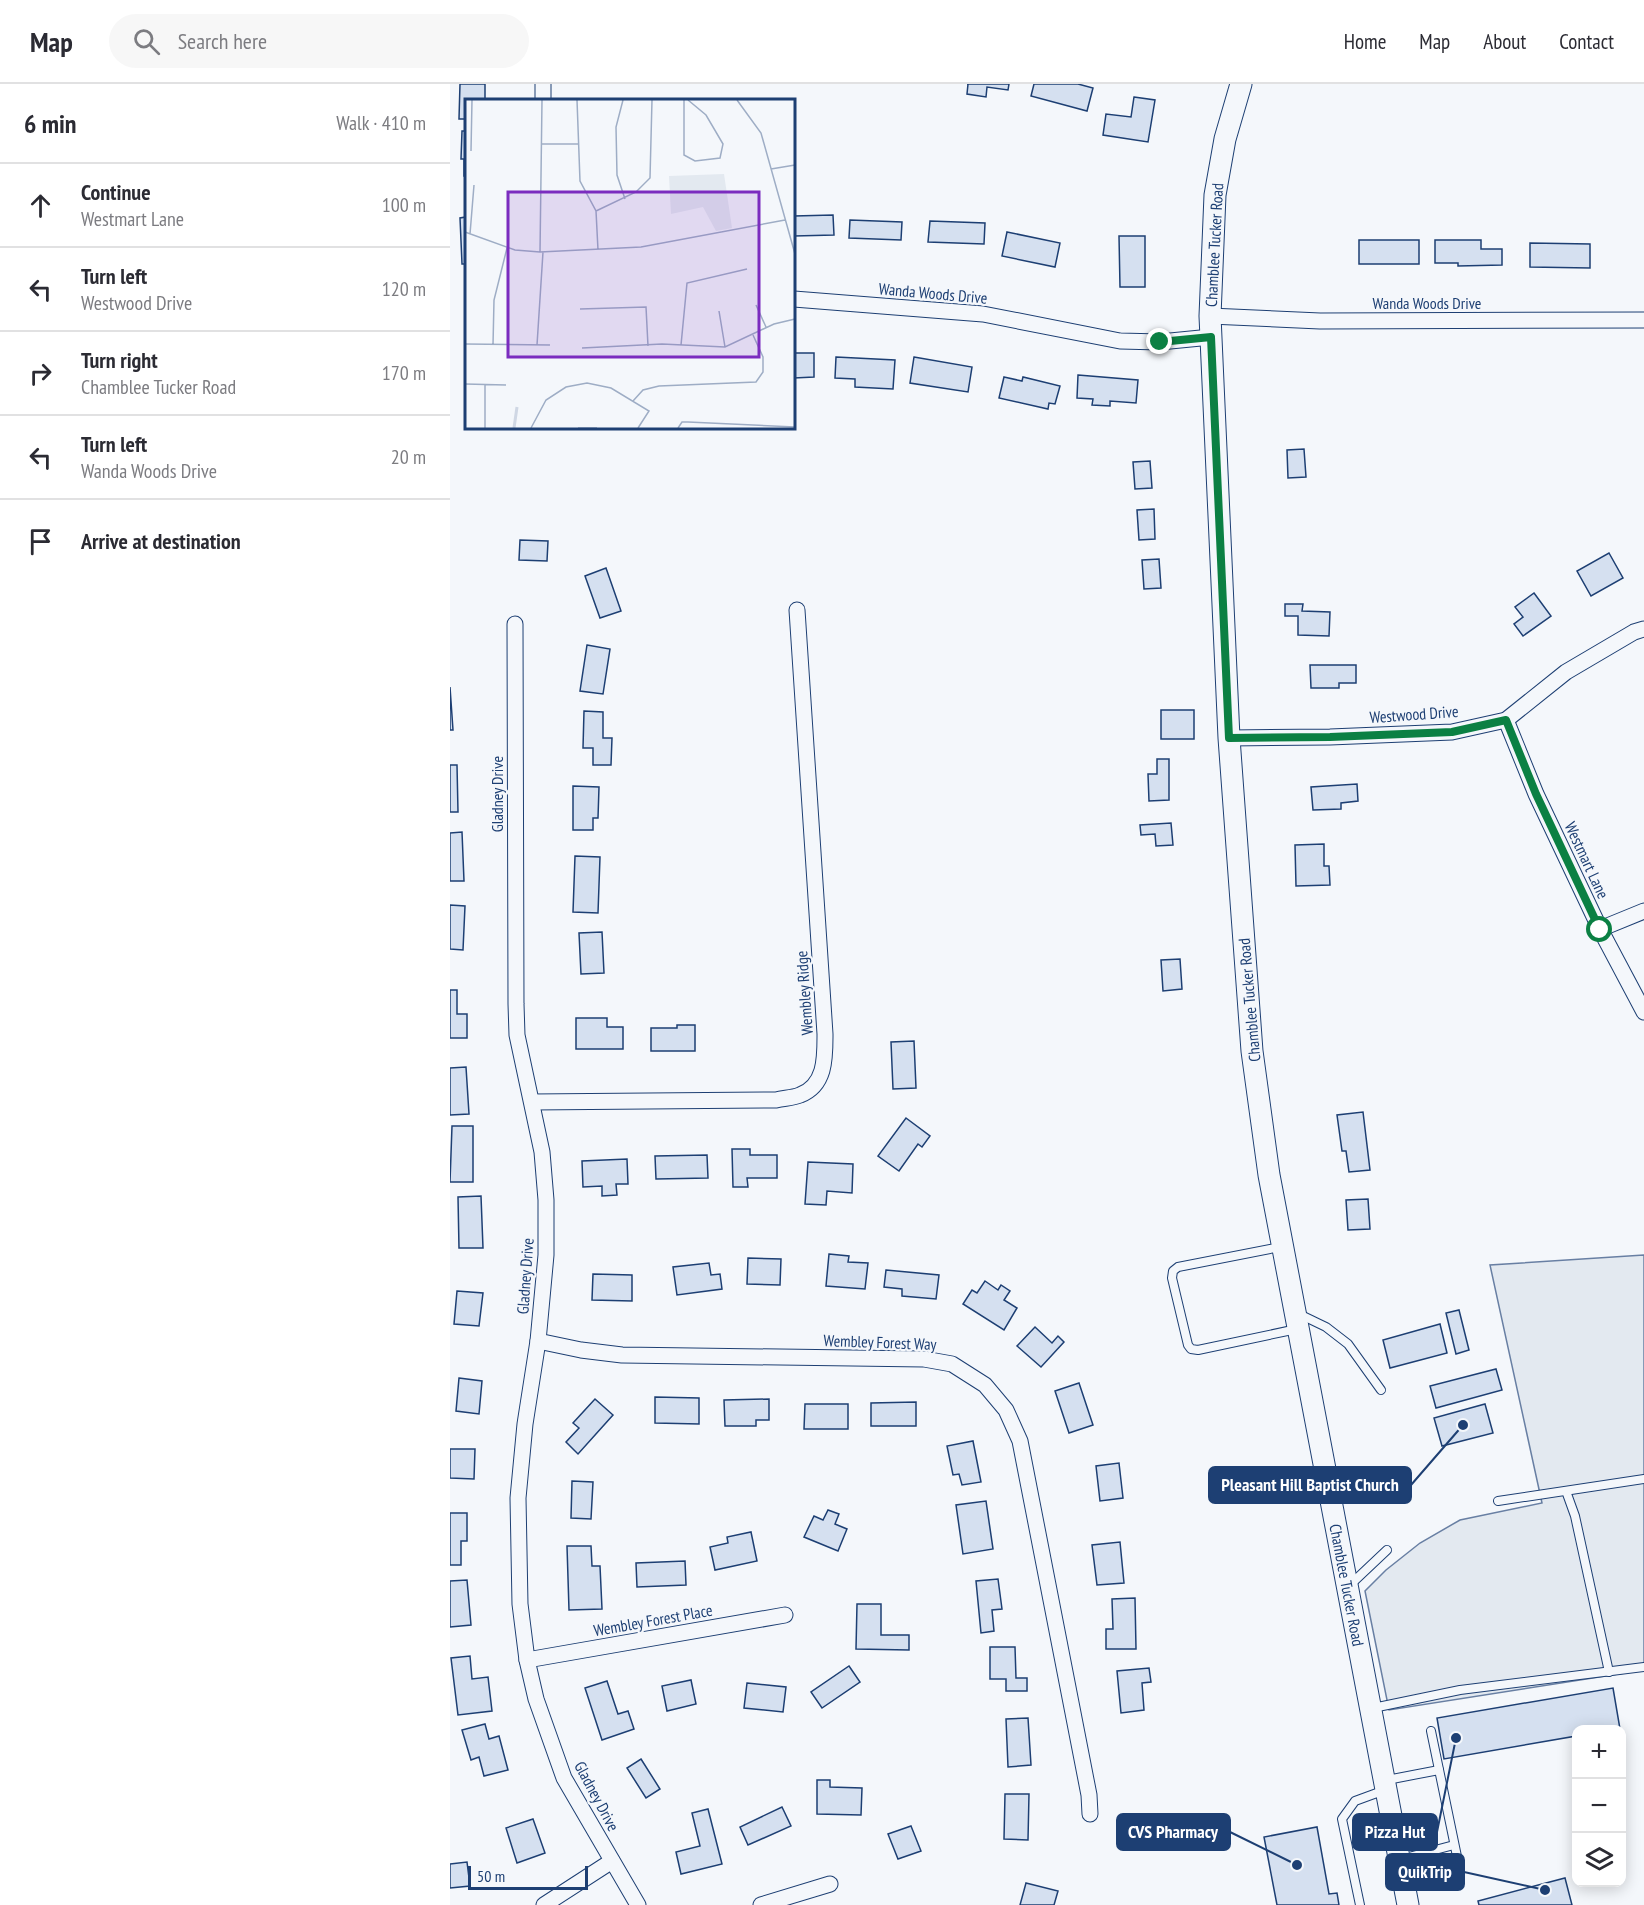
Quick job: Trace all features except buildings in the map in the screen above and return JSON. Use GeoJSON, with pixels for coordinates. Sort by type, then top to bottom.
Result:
{"type":"FeatureCollection","features":[{"type":"Feature","properties":{"kind":"main road","name":"Chamblee Tucker Road"},"geometry":{"type":"LineString","coordinates":[[1241,84],[1225,139],[1215,195],[1211,326],[1229,738],[1252,1051],[1269,1175],[1408,1905]]}},
{"type":"Feature","properties":{"kind":"street","name":"Wanda Woods Drive"},"geometry":{"type":"LineString","coordinates":[[795,299],[983,314],[1120,341],[1160,342],[1211,326],[1320,321],[1644,320]]}},
{"type":"Feature","properties":{"kind":"street","name":"Wembley Ridge"},"geometry":{"type":"LineString","coordinates":[[532,1102],[776,1100],[800,1095],[816,1085],[826,1061],[797,610]]}},
{"type":"Feature","properties":{"kind":"street","name":"Gladney Drive"},"geometry":{"type":"LineString","coordinates":[[515,624],[516,1004],[518,1035],[542,1152],[546,1200],[546,1255],[538,1341],[525,1424],[518,1498],[520,1604],[527,1660],[536,1699],[564,1778],[638,1905]]}},
{"type":"Feature","properties":{"kind":"street","name":"Westwood Drive"},"geometry":{"type":"LineString","coordinates":[[1229,738],[1452,732],[1506,720],[1566,672],[1644,629]]}},
{"type":"Feature","properties":{"kind":"street","name":"Westmart Lane"},"geometry":{"type":"LineString","coordinates":[[1506,720],[1536,794],[1600,930],[1644,1012]]}},
{"type":"Feature","properties":{"kind":"street"},"geometry":{"type":"LineString","coordinates":[[1600,930],[1644,911]]}},
{"type":"Feature","properties":{"kind":"street","name":"Wembley Forest Way"},"geometry":{"type":"LineString","coordinates":[[538,1341],[581,1350],[622,1355],[924,1359],[952,1364],[985,1385],[1006,1410],[1020,1441],[1089,1795],[1090,1814]]}},
{"type":"Feature","properties":{"kind":"street","name":"Wembley Forest Place"},"geometry":{"type":"LineString","coordinates":[[527,1660],[784,1615]]}},
{"type":"Feature","properties":{"kind":"street"},"geometry":{"type":"LineString","coordinates":[[544,1905],[612,1862]]}},
{"type":"Feature","properties":{"kind":"street"},"geometry":{"type":"LineString","coordinates":[[762,1905],[830,1884]]}},
{"type":"Feature","properties":{"kind":"lane"},"geometry":{"type":"LineString","coordinates":[[1282,1246],[1178,1267],[1173,1271],[1172,1278],[1188,1345],[1191,1349],[1198,1350],[1297,1320],[1326,1327],[1348,1344],[1381,1390]]}},
{"type":"Feature","properties":{"kind":"lane"},"geometry":{"type":"LineString","coordinates":[[1498,1501],[1644,1479]]}},
{"type":"Feature","properties":{"kind":"lane"},"geometry":{"type":"LineString","coordinates":[[1566,1491],[1575,1516],[1609,1672]]}},
{"type":"Feature","properties":{"kind":"lane"},"geometry":{"type":"LineString","coordinates":[[1347,1588],[1387,1550]]}},
{"type":"Feature","properties":{"kind":"lane"},"geometry":{"type":"LineString","coordinates":[[1371,1708],[1460,1690],[1644,1667]]}},
{"type":"Feature","properties":{"kind":"lane"},"geometry":{"type":"LineString","coordinates":[[1431,1731],[1459,1866]]}},
{"type":"Feature","properties":{"kind":"lane"},"geometry":{"type":"LineString","coordinates":[[1360,1905],[1342,1819],[1355,1801],[1385,1785],[1439,1770]]}},
{"type":"Feature","properties":{"kind":"lane"},"geometry":{"type":"LineString","coordinates":[[1400,1859],[1454,1845]]}},
{"type":"Feature","properties":{"kind":"shaded area"},"geometry":{"type":"Polygon","coordinates":[[[1644,1255],[1644,1670],[1389,1710],[1365,1591],[1386,1570],[1420,1543],[1460,1520],[1542,1503],[1490,1265],[1644,1255]]]}},
{"type":"Feature","properties":{"kind":"place","name":"Pleasant Hill Baptist Church"},"geometry":{"type":"Point","coordinates":[1463,1425]}},
{"type":"Feature","properties":{"kind":"place","name":"Pizza Hut"},"geometry":{"type":"Point","coordinates":[1456,1738]}},
{"type":"Feature","properties":{"kind":"place","name":"CVS Pharmacy"},"geometry":{"type":"Point","coordinates":[1297,1865]}},
{"type":"Feature","properties":{"kind":"place","name":"QuikTrip"},"geometry":{"type":"Point","coordinates":[1545,1890]}},
{"type":"Feature","properties":{"kind":"route"},"geometry":{"type":"LineString","coordinates":[[1160,342],[1211,337],[1229,738],[1452,732],[1506,720],[1536,794],[1600,930]]}}]}
